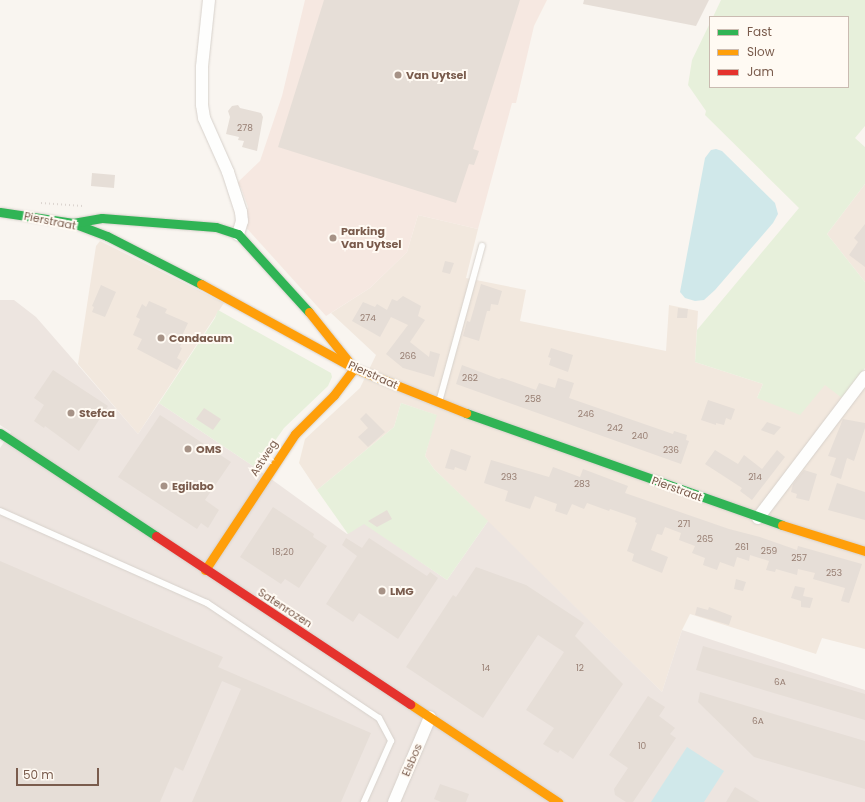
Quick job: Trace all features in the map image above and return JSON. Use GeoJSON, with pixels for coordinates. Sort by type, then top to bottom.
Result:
{"type":"FeatureCollection","features":[{"type":"Feature","properties":{"kind":"street"},"geometry":{"type":"LineString","coordinates":[[209,0],[202,67],[202,105],[204,118],[228,172],[241,212],[242,221],[238,234]]}},
{"type":"Feature","properties":{"kind":"street","name":"Pierstraat"},"geometry":{"type":"LineString","coordinates":[[0,212],[73,223],[107,236],[177,272],[354,368],[438,404],[758,518],[865,551]]}},
{"type":"Feature","properties":{"kind":"street"},"geometry":{"type":"LineString","coordinates":[[73,223],[102,218],[216,228],[238,234],[313,317],[354,368]]}},
{"type":"Feature","properties":{"kind":"street","name":"Astweg"},"geometry":{"type":"LineString","coordinates":[[205,570],[295,434],[334,395],[354,368]]}},
{"type":"Feature","properties":{"kind":"street"},"geometry":{"type":"LineString","coordinates":[[758,518],[865,377]]}},
{"type":"Feature","properties":{"kind":"street","name":"Satenrozen"},"geometry":{"type":"LineString","coordinates":[[0,433],[558,802]]}},
{"type":"Feature","properties":{"kind":"street","name":"Elsbos"},"geometry":{"type":"LineString","coordinates":[[394,802],[430,717]]}},
{"type":"Feature","properties":{"kind":"lane"},"geometry":{"type":"LineString","coordinates":[[438,404],[482,246]]}},
{"type":"Feature","properties":{"kind":"lane"},"geometry":{"type":"LineString","coordinates":[[0,511],[207,603],[245,626],[304,669],[379,718],[391,741],[364,802]]}},
{"type":"Feature","properties":{"kind":"shaded area"},"geometry":{"type":"Polygon","coordinates":[[[305,0],[547,0],[534,26],[516,103],[512,103],[478,229],[418,215],[407,252],[370,288],[326,316],[243,224],[248,207],[241,188],[237,183],[260,161],[282,96],[305,0]]]}},
{"type":"Feature","properties":{"kind":"shaded area"},"geometry":{"type":"Polygon","coordinates":[[[865,184],[865,282],[827,234],[865,184]]]}},
{"type":"Feature","properties":{"kind":"shaded area"},"geometry":{"type":"Polygon","coordinates":[[[418,215],[478,229],[466,278],[526,290],[520,321],[666,351],[669,305],[698,311],[695,362],[763,384],[757,398],[825,385],[865,384],[865,649],[822,638],[816,654],[690,614],[682,630],[662,692],[434,469],[425,456],[436,415],[401,403],[394,427],[317,490],[299,463],[305,439],[360,388],[376,355],[331,313],[370,288],[407,252],[418,215]]]}},
{"type":"Feature","properties":{"kind":"shaded area"},"geometry":{"type":"Polygon","coordinates":[[[100,241],[224,303],[138,434],[78,364],[96,246],[100,241]]]}},
{"type":"Feature","properties":{"kind":"shaded area"},"geometry":{"type":"Polygon","coordinates":[[[0,300],[14,300],[36,317],[138,434],[159,403],[256,468],[347,534],[364,523],[447,580],[488,521],[662,692],[682,630],[865,690],[865,802],[0,802],[0,448],[11,432],[0,425],[0,300]]]}},
{"type":"Feature","properties":{"kind":"green space"},"geometry":{"type":"Polygon","coordinates":[[[721,0],[865,0],[865,126],[855,138],[865,147],[865,184],[827,234],[865,282],[865,368],[842,398],[825,385],[800,415],[757,398],[763,384],[695,362],[697,330],[799,208],[705,115],[706,111],[688,85],[692,60],[709,25],[709,88],[849,88],[849,16],[713,16],[721,0]]]}},
{"type":"Feature","properties":{"kind":"green space"},"geometry":{"type":"Polygon","coordinates":[[[218,310],[331,373],[332,377],[328,386],[284,428],[256,468],[159,403],[215,318],[218,310]]]}},
{"type":"Feature","properties":{"kind":"green space"},"geometry":{"type":"Polygon","coordinates":[[[401,403],[437,415],[425,456],[434,469],[488,521],[447,580],[364,524],[348,534],[317,490],[394,427],[401,403]]]}},
{"type":"Feature","properties":{"kind":"water"},"geometry":{"type":"Polygon","coordinates":[[[716,149],[722,151],[775,203],[778,214],[773,223],[715,290],[704,300],[695,301],[685,298],[680,292],[705,158],[711,150],[716,149]]]}},
{"type":"Feature","properties":{"kind":"water"},"geometry":{"type":"Polygon","coordinates":[[[687,747],[724,771],[704,802],[651,802],[687,747]]]}},
{"type":"Feature","properties":{"kind":"building","name":"Van Uytsel"},"geometry":{"type":"Polygon","coordinates":[[[324,0],[520,0],[473,149],[479,151],[474,165],[469,164],[456,203],[278,147],[324,0]]]}},
{"type":"Feature","properties":{"kind":"building"},"geometry":{"type":"Polygon","coordinates":[[[584,0],[709,0],[696,26],[583,4],[584,0]]]}},
{"type":"Feature","properties":{"kind":"building"},"geometry":{"type":"Polygon","coordinates":[[[238,105],[240,108],[261,113],[263,117],[257,151],[242,147],[244,141],[238,140],[239,137],[226,134],[230,117],[228,111],[232,106],[238,105]]]}},
{"type":"Feature","properties":{"kind":"building"},"geometry":{"type":"Polygon","coordinates":[[[92,173],[115,175],[114,188],[91,186],[92,173]]]}},
{"type":"Feature","properties":{"kind":"building"},"geometry":{"type":"Polygon","coordinates":[[[865,224],[865,267],[849,255],[858,242],[854,238],[865,224]]]}},
{"type":"Feature","properties":{"kind":"building"},"geometry":{"type":"Polygon","coordinates":[[[445,261],[454,263],[450,274],[442,272],[445,261]]]}},
{"type":"Feature","properties":{"kind":"building"},"geometry":{"type":"Polygon","coordinates":[[[481,284],[502,291],[498,305],[491,304],[490,311],[487,311],[479,341],[463,336],[467,321],[470,322],[481,284]]]}},
{"type":"Feature","properties":{"kind":"building"},"geometry":{"type":"Polygon","coordinates":[[[101,285],[116,292],[105,317],[92,312],[94,307],[92,306],[101,285]]]}},
{"type":"Feature","properties":{"kind":"building"},"geometry":{"type":"Polygon","coordinates":[[[403,296],[421,306],[418,316],[425,320],[410,342],[429,357],[430,351],[440,354],[434,377],[403,368],[386,354],[408,325],[391,317],[380,337],[352,321],[363,302],[375,307],[377,304],[387,310],[392,299],[397,301],[403,296]]]}},
{"type":"Feature","properties":{"kind":"building","name":"Condacum"},"geometry":{"type":"Polygon","coordinates":[[[149,301],[167,309],[165,313],[188,323],[181,338],[183,339],[180,347],[182,348],[177,358],[182,361],[177,370],[137,349],[142,339],[133,335],[140,319],[136,317],[142,304],[146,307],[149,301]]]}},
{"type":"Feature","properties":{"kind":"building"},"geometry":{"type":"Polygon","coordinates":[[[678,308],[688,309],[687,318],[677,318],[678,308]]]}},
{"type":"Feature","properties":{"kind":"building"},"geometry":{"type":"Polygon","coordinates":[[[551,348],[573,355],[568,372],[549,365],[551,358],[548,357],[551,348]]]}},
{"type":"Feature","properties":{"kind":"building"},"geometry":{"type":"Polygon","coordinates":[[[462,365],[499,379],[502,378],[536,390],[539,383],[555,388],[558,378],[574,383],[569,398],[673,434],[674,431],[687,435],[686,440],[689,441],[681,464],[456,384],[462,365]]]}},
{"type":"Feature","properties":{"kind":"building","name":"Stefca"},"geometry":{"type":"Polygon","coordinates":[[[53,370],[108,406],[79,451],[45,426],[44,428],[34,421],[44,405],[34,398],[53,370]]]}},
{"type":"Feature","properties":{"kind":"building"},"geometry":{"type":"Polygon","coordinates":[[[708,400],[735,409],[731,420],[726,418],[724,425],[716,423],[716,425],[701,420],[708,400]]]}},
{"type":"Feature","properties":{"kind":"building"},"geometry":{"type":"Polygon","coordinates":[[[204,408],[221,419],[213,430],[196,419],[204,408]]]}},
{"type":"Feature","properties":{"kind":"building"},"geometry":{"type":"Polygon","coordinates":[[[366,413],[385,432],[368,447],[358,437],[368,428],[360,419],[366,413]]]}},
{"type":"Feature","properties":{"kind":"building"},"geometry":{"type":"Polygon","coordinates":[[[160,415],[231,462],[205,500],[219,510],[208,528],[201,523],[197,529],[118,477],[160,415]]]}},
{"type":"Feature","properties":{"kind":"building"},"geometry":{"type":"Polygon","coordinates":[[[843,419],[865,423],[865,428],[854,461],[847,458],[841,479],[830,475],[836,458],[828,456],[843,419]]]}},
{"type":"Feature","properties":{"kind":"building"},"geometry":{"type":"Polygon","coordinates":[[[767,422],[781,427],[774,435],[761,430],[767,422]]]}},
{"type":"Feature","properties":{"kind":"building"},"geometry":{"type":"Polygon","coordinates":[[[451,449],[471,456],[466,471],[455,467],[454,470],[445,468],[451,449]]]}},
{"type":"Feature","properties":{"kind":"building"},"geometry":{"type":"Polygon","coordinates":[[[715,450],[738,464],[744,455],[762,469],[777,450],[785,457],[752,500],[740,491],[742,488],[705,464],[715,450]]]}},
{"type":"Feature","properties":{"kind":"building"},"geometry":{"type":"Polygon","coordinates":[[[491,460],[549,477],[553,467],[580,477],[583,469],[628,486],[625,493],[729,529],[760,537],[797,550],[798,546],[862,564],[849,603],[841,601],[845,588],[813,579],[815,573],[798,569],[797,575],[776,569],[775,572],[766,570],[769,561],[750,555],[749,561],[737,557],[734,567],[720,562],[717,570],[703,565],[705,558],[692,553],[695,546],[679,540],[681,533],[665,527],[662,535],[657,534],[651,550],[668,557],[662,573],[632,561],[634,554],[627,551],[637,523],[635,522],[636,518],[610,509],[609,511],[587,503],[584,509],[572,504],[567,515],[555,511],[557,504],[535,496],[530,509],[505,501],[508,491],[484,483],[491,460]]]}},
{"type":"Feature","properties":{"kind":"building"},"geometry":{"type":"Polygon","coordinates":[[[804,470],[817,474],[809,501],[796,498],[797,494],[791,492],[793,484],[804,470]]]}},
{"type":"Feature","properties":{"kind":"building"},"geometry":{"type":"Polygon","coordinates":[[[837,483],[865,492],[865,520],[828,510],[837,483]]]}},
{"type":"Feature","properties":{"kind":"building"},"geometry":{"type":"Polygon","coordinates":[[[273,507],[314,534],[313,537],[327,546],[299,588],[285,579],[281,584],[240,557],[273,507]]]}},
{"type":"Feature","properties":{"kind":"building"},"geometry":{"type":"Polygon","coordinates":[[[387,510],[392,519],[377,527],[368,521],[387,510]]]}},
{"type":"Feature","properties":{"kind":"building","name":"LMG"},"geometry":{"type":"Polygon","coordinates":[[[346,538],[362,548],[369,538],[427,576],[430,572],[438,578],[398,639],[359,613],[353,622],[326,604],[357,556],[342,545],[346,538]]]}},
{"type":"Feature","properties":{"kind":"building"},"geometry":{"type":"Polygon","coordinates":[[[0,561],[223,657],[218,667],[371,733],[341,802],[192,802],[241,689],[222,681],[183,771],[175,767],[160,802],[0,802],[0,561]]]}},
{"type":"Feature","properties":{"kind":"building"},"geometry":{"type":"Polygon","coordinates":[[[476,567],[526,585],[584,623],[575,636],[623,684],[573,759],[560,750],[558,753],[543,744],[554,728],[526,710],[564,652],[538,635],[483,718],[406,667],[453,595],[456,597],[476,567]]]}},
{"type":"Feature","properties":{"kind":"building"},"geometry":{"type":"Polygon","coordinates":[[[736,579],[746,582],[743,591],[734,589],[736,579]]]}},
{"type":"Feature","properties":{"kind":"building"},"geometry":{"type":"Polygon","coordinates":[[[795,586],[805,588],[803,596],[813,598],[810,608],[801,607],[801,601],[791,598],[795,586]]]}},
{"type":"Feature","properties":{"kind":"building"},"geometry":{"type":"Polygon","coordinates":[[[697,607],[708,610],[709,607],[732,616],[729,625],[695,615],[697,607]]]}},
{"type":"Feature","properties":{"kind":"building"},"geometry":{"type":"Polygon","coordinates":[[[703,646],[865,694],[865,720],[696,670],[703,646]]]}},
{"type":"Feature","properties":{"kind":"building"},"geometry":{"type":"Polygon","coordinates":[[[700,692],[865,741],[865,789],[754,757],[698,702],[700,692]]]}},
{"type":"Feature","properties":{"kind":"building"},"geometry":{"type":"Polygon","coordinates":[[[648,696],[665,707],[659,716],[675,728],[670,734],[676,738],[633,802],[626,802],[615,795],[614,789],[628,768],[609,755],[648,696]]]}},
{"type":"Feature","properties":{"kind":"building"},"geometry":{"type":"Polygon","coordinates":[[[440,784],[469,794],[466,802],[441,802],[434,799],[440,784]]]}},
{"type":"Feature","properties":{"kind":"building"},"geometry":{"type":"Polygon","coordinates":[[[735,787],[760,802],[726,802],[735,787]]]}},
{"type":"Feature","properties":{"kind":"traffic: fast"},"geometry":{"type":"LineString","coordinates":[[0,212],[73,223],[107,236],[201,284]]}},
{"type":"Feature","properties":{"kind":"traffic: fast"},"geometry":{"type":"LineString","coordinates":[[73,223],[102,218],[216,227],[238,234],[309,312]]}},
{"type":"Feature","properties":{"kind":"traffic: fast"},"geometry":{"type":"LineString","coordinates":[[466,413],[782,525]]}},
{"type":"Feature","properties":{"kind":"traffic: fast"},"geometry":{"type":"LineString","coordinates":[[0,433],[156,536]]}},
{"type":"Feature","properties":{"kind":"traffic: slow"},"geometry":{"type":"LineString","coordinates":[[201,284],[354,368],[466,413]]}},
{"type":"Feature","properties":{"kind":"traffic: slow"},"geometry":{"type":"LineString","coordinates":[[309,312],[349,362]]}},
{"type":"Feature","properties":{"kind":"traffic: slow"},"geometry":{"type":"LineString","coordinates":[[205,570],[295,434],[334,395],[354,368]]}},
{"type":"Feature","properties":{"kind":"traffic: slow"},"geometry":{"type":"LineString","coordinates":[[782,525],[865,551]]}},
{"type":"Feature","properties":{"kind":"traffic: slow"},"geometry":{"type":"LineString","coordinates":[[410,704],[558,802]]}},
{"type":"Feature","properties":{"kind":"traffic: jam"},"geometry":{"type":"LineString","coordinates":[[156,536],[410,704]]}},
{"type":"Feature","properties":{"kind":"place","name":"Van Uytsel"},"geometry":{"type":"Point","coordinates":[398,75]}},
{"type":"Feature","properties":{"kind":"place","name":"Parking Van Uytsel"},"geometry":{"type":"Point","coordinates":[333,238]}},
{"type":"Feature","properties":{"kind":"place","name":"Condacum"},"geometry":{"type":"Point","coordinates":[161,338]}},
{"type":"Feature","properties":{"kind":"place","name":"Stefca"},"geometry":{"type":"Point","coordinates":[71,413]}},
{"type":"Feature","properties":{"kind":"place","name":"OMS"},"geometry":{"type":"Point","coordinates":[188,449]}},
{"type":"Feature","properties":{"kind":"place","name":"Egilabo"},"geometry":{"type":"Point","coordinates":[164,486]}},
{"type":"Feature","properties":{"kind":"place","name":"LMG"},"geometry":{"type":"Point","coordinates":[382,591]}}]}
